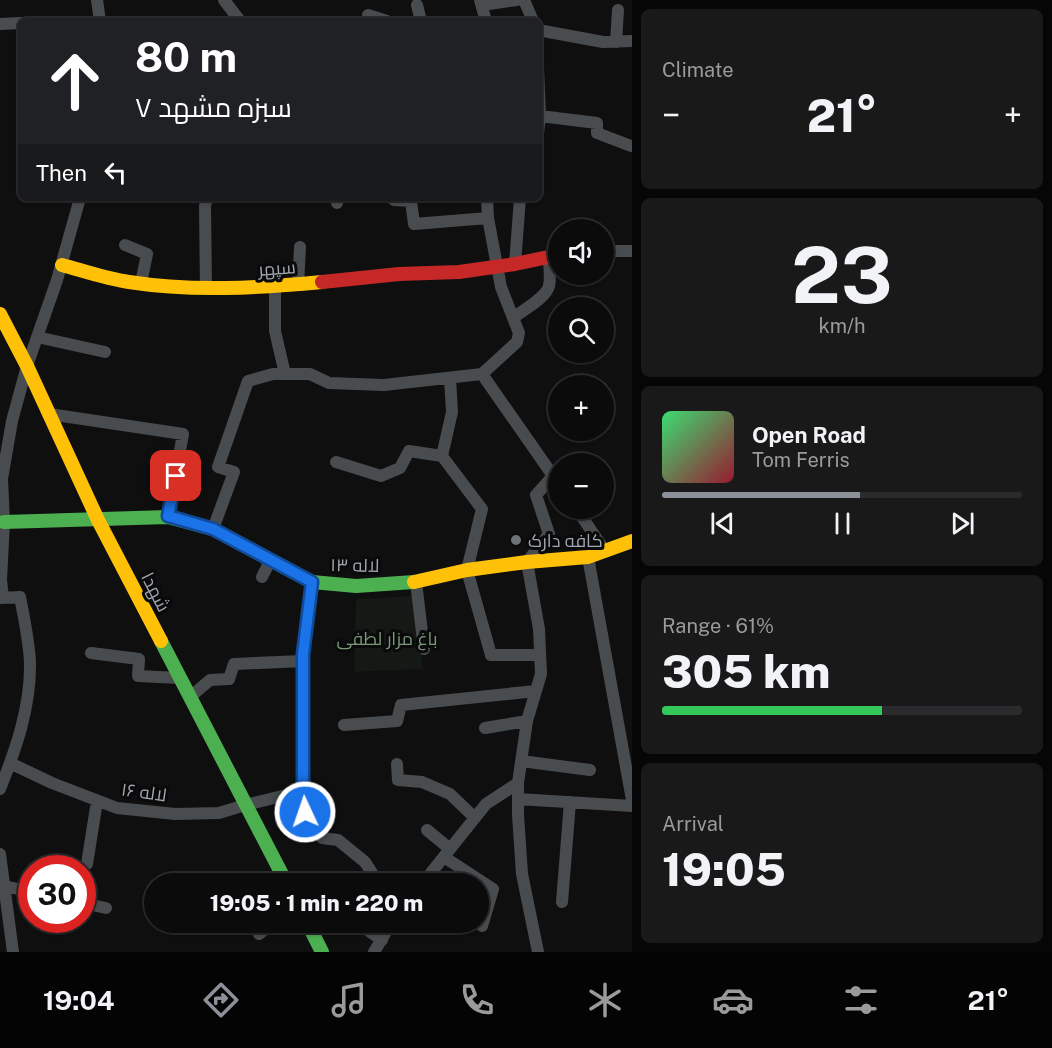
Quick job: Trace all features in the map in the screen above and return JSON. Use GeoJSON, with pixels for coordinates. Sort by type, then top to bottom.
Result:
{"type":"FeatureCollection","features":[{"type":"Feature","properties":{"kind":"street"},"geometry":{"type":"LineString","coordinates":[[97,0],[100,18]]}},
{"type":"Feature","properties":{"kind":"street"},"geometry":{"type":"LineString","coordinates":[[224,0],[238,18]]}},
{"type":"Feature","properties":{"kind":"street"},"geometry":{"type":"LineString","coordinates":[[485,18],[481,2],[517,0]]}},
{"type":"Feature","properties":{"kind":"street"},"geometry":{"type":"LineString","coordinates":[[524,0],[532,18]]}},
{"type":"Feature","properties":{"kind":"street"},"geometry":{"type":"LineString","coordinates":[[417,4],[420,18]]}},
{"type":"Feature","properties":{"kind":"street"},"geometry":{"type":"LineString","coordinates":[[616,42],[618,10]]}},
{"type":"Feature","properties":{"kind":"street"},"geometry":{"type":"LineString","coordinates":[[368,15],[378,18]]}},
{"type":"Feature","properties":{"kind":"street"},"geometry":{"type":"LineString","coordinates":[[0,24],[18,23]]}},
{"type":"Feature","properties":{"kind":"street"},"geometry":{"type":"LineString","coordinates":[[542,31],[603,42],[632,41]]}},
{"type":"Feature","properties":{"kind":"street"},"geometry":{"type":"LineString","coordinates":[[542,116],[597,123],[597,133],[631,146]]}},
{"type":"Feature","properties":{"kind":"street"},"geometry":{"type":"LineString","coordinates":[[0,789],[23,720],[30,689],[30,660],[20,597],[2,598],[4,522],[1,479],[3,455],[27,366],[62,265],[79,201]]}},
{"type":"Feature","properties":{"kind":"street"},"geometry":{"type":"LineString","coordinates":[[206,201],[206,288]]}},
{"type":"Feature","properties":{"kind":"street"},"geometry":{"type":"LineString","coordinates":[[411,201],[414,224],[488,218]]}},
{"type":"Feature","properties":{"kind":"street"},"geometry":{"type":"LineString","coordinates":[[213,529],[234,472],[218,467],[248,381],[273,374],[310,374],[329,383],[384,385],[482,374],[517,342],[519,333],[501,287],[488,218],[487,201]]}},
{"type":"Feature","properties":{"kind":"street"},"geometry":{"type":"LineString","coordinates":[[515,264],[519,201]]}},
{"type":"Feature","properties":{"kind":"street"},"geometry":{"type":"LineString","coordinates":[[125,246],[147,254],[141,284]]}},
{"type":"Feature","properties":{"kind":"street"},"geometry":{"type":"LineString","coordinates":[[298,285],[300,247]]}},
{"type":"Feature","properties":{"kind":"street"},"geometry":{"type":"LineString","coordinates":[[614,252],[632,251]]}},
{"type":"Feature","properties":{"kind":"street","name":"سپهر"},"geometry":{"type":"LineString","coordinates":[[62,265],[127,282],[206,288],[298,285],[399,274],[459,272],[548,257]]}},
{"type":"Feature","properties":{"kind":"street"},"geometry":{"type":"LineString","coordinates":[[513,318],[541,297],[550,285]]}},
{"type":"Feature","properties":{"kind":"street"},"geometry":{"type":"LineString","coordinates":[[275,286],[275,331],[285,374]]}},
{"type":"Feature","properties":{"kind":"street","name":"شهدا"},"geometry":{"type":"LineString","coordinates":[[0,314],[27,366],[98,520],[280,873]]}},
{"type":"Feature","properties":{"kind":"street"},"geometry":{"type":"LineString","coordinates":[[37,337],[105,352]]}},
{"type":"Feature","properties":{"kind":"street"},"geometry":{"type":"LineString","coordinates":[[482,374],[548,469]]}},
{"type":"Feature","properties":{"kind":"street"},"geometry":{"type":"LineString","coordinates":[[442,456],[452,412],[450,378]]}},
{"type":"Feature","properties":{"kind":"street"},"geometry":{"type":"LineString","coordinates":[[49,414],[183,434],[168,516]]}},
{"type":"Feature","properties":{"kind":"street"},"geometry":{"type":"LineString","coordinates":[[336,462],[381,476],[400,468],[409,451],[442,456],[482,509],[467,570],[491,656],[540,655]]}},
{"type":"Feature","properties":{"kind":"street"},"geometry":{"type":"LineString","coordinates":[[538,952],[522,874],[518,783],[527,720],[541,674],[539,629],[527,562],[549,534],[536,495],[548,486]]}},
{"type":"Feature","properties":{"kind":"street","name":"لاله ۱۳"},"geometry":{"type":"LineString","coordinates":[[4,522],[168,516],[213,529],[312,582],[356,586],[416,582],[467,570],[588,557],[632,542]]}},
{"type":"Feature","properties":{"kind":"street"},"geometry":{"type":"LineString","coordinates":[[584,519],[605,550]]}},
{"type":"Feature","properties":{"kind":"street"},"geometry":{"type":"LineString","coordinates":[[588,557],[632,800]]}},
{"type":"Feature","properties":{"kind":"street"},"geometry":{"type":"LineString","coordinates":[[262,578],[270,561]]}},
{"type":"Feature","properties":{"kind":"street"},"geometry":{"type":"LineString","coordinates":[[312,582],[303,657],[305,812],[322,838],[338,840],[365,862],[372,873]]}},
{"type":"Feature","properties":{"kind":"street"},"geometry":{"type":"LineString","coordinates":[[416,582],[424,649]]}},
{"type":"Feature","properties":{"kind":"street"},"geometry":{"type":"LineString","coordinates":[[91,653],[139,658],[138,676],[180,678]]}},
{"type":"Feature","properties":{"kind":"street"},"geometry":{"type":"LineString","coordinates":[[190,697],[210,680],[229,678],[234,664],[303,657]]}},
{"type":"Feature","properties":{"kind":"street"},"geometry":{"type":"LineString","coordinates":[[344,725],[397,721],[401,705],[536,691]]}},
{"type":"Feature","properties":{"kind":"street"},"geometry":{"type":"LineString","coordinates":[[484,728],[527,720]]}},
{"type":"Feature","properties":{"kind":"street"},"geometry":{"type":"LineString","coordinates":[[521,761],[590,770]]}},
{"type":"Feature","properties":{"kind":"street","name":"لاله ۱۶"},"geometry":{"type":"LineString","coordinates":[[10,763],[52,783],[117,808],[175,814],[219,813],[303,792]]}},
{"type":"Feature","properties":{"kind":"street"},"geometry":{"type":"LineString","coordinates":[[397,764],[398,780],[422,782],[450,794],[475,818]]}},
{"type":"Feature","properties":{"kind":"street"},"geometry":{"type":"LineString","coordinates":[[431,873],[486,804],[518,783]]}},
{"type":"Feature","properties":{"kind":"street"},"geometry":{"type":"LineString","coordinates":[[518,799],[632,806]]}},
{"type":"Feature","properties":{"kind":"street"},"geometry":{"type":"LineString","coordinates":[[88,855],[97,801]]}},
{"type":"Feature","properties":{"kind":"street"},"geometry":{"type":"LineString","coordinates":[[562,902],[570,802]]}},
{"type":"Feature","properties":{"kind":"street"},"geometry":{"type":"LineString","coordinates":[[427,830],[447,853],[472,873]]}},
{"type":"Feature","properties":{"kind":"street"},"geometry":{"type":"LineString","coordinates":[[0,854],[13,952]]}},
{"type":"Feature","properties":{"kind":"street"},"geometry":{"type":"LineString","coordinates":[[4,886],[18,889]]}},
{"type":"Feature","properties":{"kind":"street"},"geometry":{"type":"LineString","coordinates":[[489,887],[493,890],[489,903]]}},
{"type":"Feature","properties":{"kind":"street"},"geometry":{"type":"LineString","coordinates":[[96,906],[106,908]]}},
{"type":"Feature","properties":{"kind":"street"},"geometry":{"type":"LineString","coordinates":[[312,933],[322,952]]}},
{"type":"Feature","properties":{"kind":"street"},"geometry":{"type":"LineString","coordinates":[[371,933],[381,940]]}},
{"type":"Feature","properties":{"kind":"street"},"geometry":{"type":"LineString","coordinates":[[374,952],[385,933]]}},
{"type":"Feature","properties":{"kind":"green space","name":"باغ مزار لطفی"},"geometry":{"type":"Polygon","coordinates":[[[415,596],[423,669],[354,672],[356,599],[415,596]]]}},
{"type":"Feature","properties":{"kind":"traffic: fast"},"geometry":{"type":"LineString","coordinates":[[4,522],[168,517],[213,529],[312,582],[356,586],[414,582]]}},
{"type":"Feature","properties":{"kind":"traffic: fast"},"geometry":{"type":"LineString","coordinates":[[161,641],[281,873]]}},
{"type":"Feature","properties":{"kind":"traffic: fast"},"geometry":{"type":"LineString","coordinates":[[312,933],[322,952]]}},
{"type":"Feature","properties":{"kind":"traffic: slow"},"geometry":{"type":"LineString","coordinates":[[62,265],[121,281],[177,287],[250,287],[322,282]]}},
{"type":"Feature","properties":{"kind":"traffic: slow"},"geometry":{"type":"LineString","coordinates":[[0,314],[27,366],[98,520],[161,641]]}},
{"type":"Feature","properties":{"kind":"traffic: slow"},"geometry":{"type":"LineString","coordinates":[[414,582],[467,570],[588,557],[632,541]]}},
{"type":"Feature","properties":{"kind":"traffic: jam"},"geometry":{"type":"LineString","coordinates":[[322,282],[399,274],[459,272],[548,257]]}},
{"type":"Feature","properties":{"kind":"place","name":"کافه دارک"},"geometry":{"type":"Point","coordinates":[516,540]}},
{"type":"Feature","properties":{"kind":"route"},"geometry":{"type":"LineString","coordinates":[[176,476],[168,516],[213,529],[312,582],[303,654],[305,812]]}}]}
